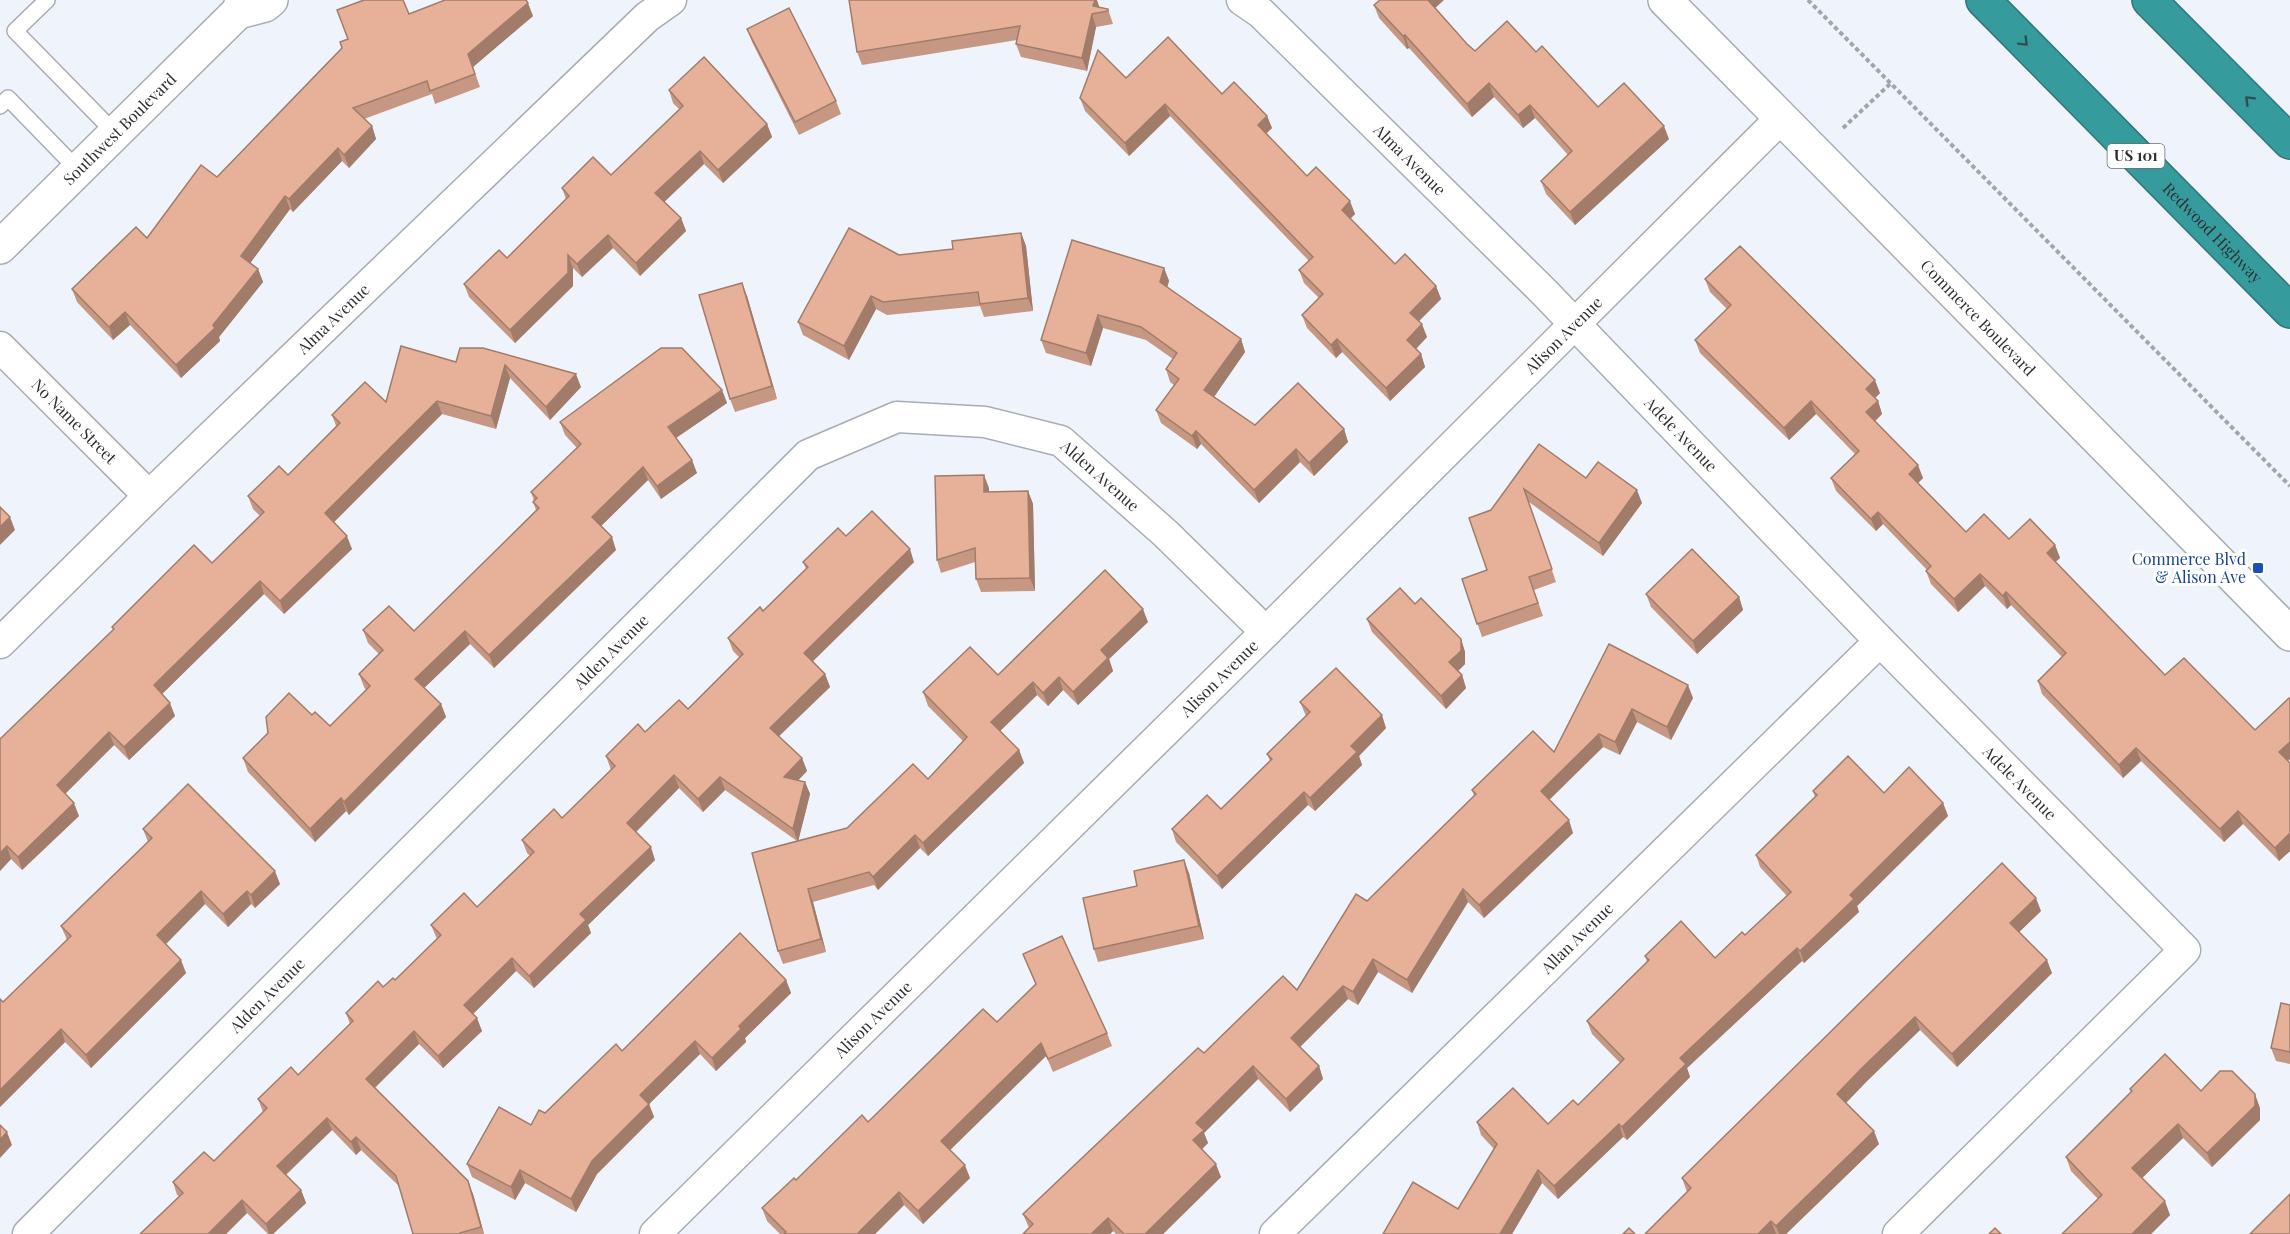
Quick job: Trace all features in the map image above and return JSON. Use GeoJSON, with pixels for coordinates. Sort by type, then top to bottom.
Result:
{"type":"FeatureCollection","features":[{"type":"Feature","properties":{"kind":"highway","name":"Redwood Highway"},"geometry":{"type":"LineString","coordinates":[[1983,0],[2290,311]]}},
{"type":"Feature","properties":{"kind":"highway"},"geometry":{"type":"LineString","coordinates":[[2149,0],[2290,142]]}},
{"type":"Feature","properties":{"kind":"street","name":"Southwest Boulevard"},"geometry":{"type":"LineString","coordinates":[[0,247],[116,134],[240,6],[265,5],[271,0]]}},
{"type":"Feature","properties":{"kind":"street","name":"Alma Avenue"},"geometry":{"type":"LineString","coordinates":[[0,643],[149,496],[646,17],[671,0]]}},
{"type":"Feature","properties":{"kind":"street","name":"Alma Avenue"},"geometry":{"type":"LineString","coordinates":[[1242,0],[1261,13],[1575,325]]}},
{"type":"Feature","properties":{"kind":"street","name":"Commerce Boulevard"},"geometry":{"type":"LineString","coordinates":[[1665,0],[2290,634]]}},
{"type":"Feature","properties":{"kind":"street","name":"Alison Avenue"},"geometry":{"type":"LineString","coordinates":[[655,1234],[1266,632],[1781,118]]}},
{"type":"Feature","properties":{"kind":"street","name":"Adele Avenue"},"geometry":{"type":"LineString","coordinates":[[1575,325],[1880,641],[2185,950],[1898,1234]]}},
{"type":"Feature","properties":{"kind":"street","name":"No Name Street"},"geometry":{"type":"LineString","coordinates":[[0,347],[149,496]]}},
{"type":"Feature","properties":{"kind":"street","name":"Alden Avenue"},"geometry":{"type":"LineString","coordinates":[[28,1234],[808,455],[897,417],[985,422],[1061,441],[1166,534],[1266,632]]}},
{"type":"Feature","properties":{"kind":"street","name":"Allan Avenue"},"geometry":{"type":"LineString","coordinates":[[1275,1234],[1880,641]]}},
{"type":"Feature","properties":{"kind":"lane"},"geometry":{"type":"LineString","coordinates":[[47,0],[15,31],[116,134]]}},
{"type":"Feature","properties":{"kind":"lane"},"geometry":{"type":"LineString","coordinates":[[3,98],[79,171]]}},
{"type":"Feature","properties":{"kind":"path"},"geometry":{"type":"LineString","coordinates":[[1808,0],[2134,326],[2290,486]]}},
{"type":"Feature","properties":{"kind":"path"},"geometry":{"type":"LineString","coordinates":[[1843,128],[1890,84]]}},
{"type":"Feature","properties":{"kind":"building"},"geometry":{"type":"Polygon","coordinates":[[[364,0],[403,0],[409,14],[445,0],[526,0],[528,3],[468,54],[475,74],[430,91],[427,81],[353,108],[372,126],[344,155],[338,148],[289,199],[285,196],[241,256],[258,269],[213,325],[215,328],[176,365],[125,312],[109,327],[72,289],[136,227],[147,238],[201,165],[217,177],[342,48],[340,42],[348,39],[337,10],[364,0]]]}},
{"type":"Feature","properties":{"kind":"building"},"geometry":{"type":"Polygon","coordinates":[[[849,0],[1095,0],[1093,6],[1108,9],[1108,11],[1092,14],[1082,58],[1016,44],[1020,26],[857,52],[849,0]]]}},
{"type":"Feature","properties":{"kind":"building"},"geometry":{"type":"Polygon","coordinates":[[[1380,0],[1428,0],[1475,51],[1507,21],[1536,52],[1542,46],[1598,107],[1624,83],[1664,126],[1570,212],[1541,181],[1572,151],[1530,105],[1518,115],[1489,83],[1467,104],[1405,35],[1403,36],[1374,5],[1380,0]]]}},
{"type":"Feature","properties":{"kind":"building"},"geometry":{"type":"Polygon","coordinates":[[[789,8],[836,101],[795,122],[747,29],[789,8]]]}},
{"type":"Feature","properties":{"kind":"building"},"geometry":{"type":"Polygon","coordinates":[[[1168,37],[1222,94],[1234,82],[1267,116],[1258,125],[1307,176],[1316,167],[1350,201],[1342,210],[1395,264],[1405,254],[1436,286],[1410,313],[1422,324],[1407,340],[1421,354],[1386,388],[1337,339],[1331,345],[1302,315],[1323,294],[1299,270],[1313,257],[1165,104],[1125,143],[1080,98],[1098,50],[1126,78],[1168,37]]]}},
{"type":"Feature","properties":{"kind":"building"},"geometry":{"type":"Polygon","coordinates":[[[704,57],[767,124],[718,170],[700,151],[655,193],[681,218],[636,263],[608,235],[577,264],[568,255],[568,273],[510,330],[464,284],[499,250],[507,258],[569,196],[562,188],[593,157],[611,175],[683,106],[669,90],[704,57]]]}},
{"type":"Feature","properties":{"kind":"building"},"geometry":{"type":"Polygon","coordinates":[[[849,228],[899,255],[953,249],[952,241],[1021,233],[1028,298],[980,304],[978,292],[883,302],[871,296],[844,346],[798,322],[849,228]]]}},
{"type":"Feature","properties":{"kind":"building"},"geometry":{"type":"Polygon","coordinates":[[[1072,240],[1164,268],[1160,282],[1241,339],[1204,390],[1255,425],[1298,383],[1344,429],[1309,463],[1296,449],[1254,490],[1196,431],[1192,436],[1156,410],[1179,379],[1166,369],[1177,353],[1141,327],[1098,315],[1086,353],[1041,340],[1072,240]]]}},
{"type":"Feature","properties":{"kind":"building"},"geometry":{"type":"Polygon","coordinates":[[[1740,246],[1875,380],[1866,389],[1878,401],[1866,412],[1918,465],[1909,474],[1966,532],[1984,514],[2009,539],[2030,519],[2055,545],[2047,553],[2165,675],[2184,658],[2255,730],[2290,699],[2290,742],[2279,752],[2290,763],[2290,833],[2275,848],[2238,811],[2220,829],[2136,748],[2119,765],[2038,681],[2066,653],[2006,592],[2003,596],[1980,574],[1954,599],[1926,571],[1931,566],[1878,512],[1871,519],[1831,478],[1859,451],[1811,401],[1784,428],[1695,340],[1731,305],[1705,279],[1740,246]]]}},
{"type":"Feature","properties":{"kind":"building"},"geometry":{"type":"Polygon","coordinates":[[[742,283],[772,386],[730,399],[699,295],[742,283]]]}},
{"type":"Feature","properties":{"kind":"building"},"geometry":{"type":"Polygon","coordinates":[[[401,346],[456,362],[460,348],[483,348],[576,374],[546,407],[505,365],[491,416],[437,401],[325,513],[347,536],[280,601],[260,581],[154,685],[170,703],[124,747],[109,732],[57,785],[74,803],[18,857],[7,846],[0,853],[0,739],[114,629],[112,627],[194,545],[212,563],[264,512],[248,496],[279,466],[288,475],[340,423],[332,415],[365,382],[386,402],[401,346]]]}},
{"type":"Feature","properties":{"kind":"building"},"geometry":{"type":"Polygon","coordinates":[[[661,348],[682,348],[722,390],[668,427],[692,460],[657,486],[643,467],[592,517],[612,537],[489,655],[465,631],[415,679],[441,704],[344,802],[341,798],[310,829],[243,758],[268,733],[266,717],[289,693],[312,715],[315,712],[330,726],[370,686],[359,674],[383,650],[363,630],[389,606],[414,631],[539,508],[533,502],[537,498],[531,492],[581,444],[560,422],[661,348]]]}},
{"type":"Feature","properties":{"kind":"building"},"geometry":{"type":"Polygon","coordinates":[[[1539,444],[1586,478],[1598,462],[1637,490],[1599,543],[1524,489],[1552,569],[1529,577],[1538,603],[1477,624],[1462,579],[1487,570],[1469,518],[1491,510],[1539,444]]]}},
{"type":"Feature","properties":{"kind":"building"},"geometry":{"type":"Polygon","coordinates":[[[984,475],[984,492],[1028,491],[1030,578],[976,579],[975,548],[937,560],[935,476],[984,475]]]}},
{"type":"Feature","properties":{"kind":"building"},"geometry":{"type":"Polygon","coordinates":[[[0,507],[10,517],[0,527],[0,507]]]}},
{"type":"Feature","properties":{"kind":"building"},"geometry":{"type":"Polygon","coordinates":[[[872,511],[910,549],[804,653],[825,674],[770,728],[802,758],[784,777],[805,782],[793,829],[720,777],[698,799],[674,775],[627,823],[651,847],[580,914],[586,920],[529,976],[512,958],[464,1005],[477,1018],[438,1056],[414,1031],[366,1079],[468,1181],[481,1227],[460,1234],[413,1234],[396,1176],[356,1137],[351,1142],[327,1118],[277,1166],[301,1190],[266,1224],[242,1200],[208,1234],[140,1234],[183,1193],[173,1182],[204,1152],[214,1161],[267,1108],[258,1099],[291,1067],[298,1075],[353,1021],[346,1013],[378,981],[383,987],[393,978],[395,980],[441,935],[431,925],[464,893],[477,907],[534,852],[522,840],[554,809],[562,818],[615,766],[606,756],[638,724],[645,732],[679,700],[688,709],[743,654],[728,638],[760,607],[763,611],[808,567],[803,562],[838,528],[846,536],[872,511]]]}},
{"type":"Feature","properties":{"kind":"building"},"geometry":{"type":"Polygon","coordinates":[[[1692,549],[1739,597],[1693,641],[1646,594],[1692,549]]]}},
{"type":"Feature","properties":{"kind":"building"},"geometry":{"type":"Polygon","coordinates":[[[1105,570],[1143,609],[1101,650],[1108,658],[1073,692],[1059,677],[1043,693],[1033,682],[991,722],[1019,750],[923,843],[915,835],[873,877],[869,872],[808,889],[821,939],[778,951],[752,853],[847,828],[913,764],[928,779],[967,737],[923,692],[970,647],[998,675],[1105,570]]]}},
{"type":"Feature","properties":{"kind":"building"},"geometry":{"type":"Polygon","coordinates":[[[1400,588],[1415,604],[1421,598],[1461,639],[1461,651],[1449,662],[1462,675],[1441,696],[1367,619],[1400,588]]]}},
{"type":"Feature","properties":{"kind":"building"},"geometry":{"type":"Polygon","coordinates":[[[1609,644],[1688,685],[1667,727],[1632,709],[1615,742],[1599,734],[1541,791],[1569,820],[1479,905],[1463,889],[1407,980],[1373,959],[1353,992],[1343,986],[1291,1038],[1319,1066],[1286,1099],[1253,1066],[1196,1123],[1204,1130],[1193,1140],[1216,1164],[1145,1234],[1124,1234],[1108,1218],[1091,1234],[1023,1234],[1033,1224],[1023,1214],[1198,1048],[1204,1053],[1283,976],[1297,990],[1356,894],[1367,901],[1476,794],[1472,790],[1533,731],[1554,752],[1609,644]]]}},
{"type":"Feature","properties":{"kind":"building"},"geometry":{"type":"Polygon","coordinates":[[[1336,668],[1382,715],[1351,746],[1357,752],[1310,798],[1304,792],[1217,876],[1172,829],[1207,795],[1221,809],[1272,759],[1267,754],[1310,712],[1300,702],[1336,668]]]}},
{"type":"Feature","properties":{"kind":"building"},"geometry":{"type":"Polygon","coordinates":[[[1848,756],[1884,793],[1909,767],[1943,803],[1850,895],[1854,899],[1800,951],[1797,948],[1680,1058],[1686,1064],[1622,1127],[1619,1124],[1554,1186],[1538,1170],[1500,1234],[1383,1234],[1413,1182],[1458,1209],[1497,1144],[1477,1122],[1513,1088],[1548,1124],[1573,1100],[1578,1105],[1624,1059],[1587,1021],[1649,960],[1645,956],[1681,921],[1715,958],[1742,932],[1745,935],[1791,892],[1756,855],[1817,795],[1813,791],[1848,756]]]}},
{"type":"Feature","properties":{"kind":"building"},"geometry":{"type":"Polygon","coordinates":[[[188,784],[275,871],[251,895],[247,891],[223,914],[201,891],[157,935],[181,960],[86,1055],[61,1029],[0,1090],[0,999],[3,1002],[71,936],[61,926],[152,838],[143,829],[188,784]]]}},
{"type":"Feature","properties":{"kind":"building"},"geometry":{"type":"Polygon","coordinates":[[[1184,860],[1199,926],[1094,949],[1083,898],[1137,886],[1134,871],[1184,860]]]}},
{"type":"Feature","properties":{"kind":"building"},"geometry":{"type":"Polygon","coordinates":[[[2002,863],[2036,898],[2010,923],[2047,960],[1952,1054],[1915,1017],[1862,1068],[1837,1094],[1874,1131],[1776,1226],[1771,1221],[1758,1234],[1645,1234],[1691,1188],[1682,1178],[2002,863]]]}},
{"type":"Feature","properties":{"kind":"building"},"geometry":{"type":"Polygon","coordinates":[[[740,933],[786,980],[739,1026],[741,1029],[712,1058],[695,1041],[640,1095],[649,1104],[592,1161],[571,1199],[520,1170],[511,1187],[467,1164],[499,1107],[531,1125],[539,1110],[545,1113],[616,1044],[622,1051],[740,933]]]}},
{"type":"Feature","properties":{"kind":"building"},"geometry":{"type":"Polygon","coordinates":[[[1062,936],[1107,1033],[1048,1059],[1041,1043],[941,1141],[965,1165],[918,1211],[899,1192],[857,1234],[784,1234],[786,1232],[762,1208],[794,1178],[796,1180],[862,1115],[868,1122],[983,1009],[997,1022],[1036,984],[1023,954],[1062,936]]]}},
{"type":"Feature","properties":{"kind":"building"},"geometry":{"type":"Polygon","coordinates":[[[2281,1003],[2290,1005],[2290,1052],[2271,1048],[2281,1003]]]}},
{"type":"Feature","properties":{"kind":"building"},"geometry":{"type":"Polygon","coordinates":[[[2165,1054],[2201,1091],[2220,1071],[2232,1071],[2255,1094],[2255,1106],[2207,1153],[2178,1124],[2132,1168],[2165,1201],[2132,1234],[2062,1234],[2102,1195],[2066,1157],[2132,1091],[2130,1089],[2165,1054]]]}},
{"type":"Feature","properties":{"kind":"building"},"geometry":{"type":"Polygon","coordinates":[[[0,1125],[7,1132],[0,1140],[0,1125]]]}},
{"type":"Feature","properties":{"kind":"building"},"geometry":{"type":"Polygon","coordinates":[[[2290,1194],[2290,1234],[2250,1234],[2290,1194]]]}},
{"type":"Feature","properties":{"kind":"building"},"geometry":{"type":"Polygon","coordinates":[[[1629,1228],[1635,1234],[1623,1234],[1629,1228]]]}},
{"type":"Feature","properties":{"kind":"building"},"geometry":{"type":"Polygon","coordinates":[[[1995,1228],[2001,1234],[1989,1234],[1995,1228]]]}},
{"type":"Feature","properties":{"kind":"place","name":"Commerce Blvd & Alison Ave"},"geometry":{"type":"Point","coordinates":[2258,568]}}]}
